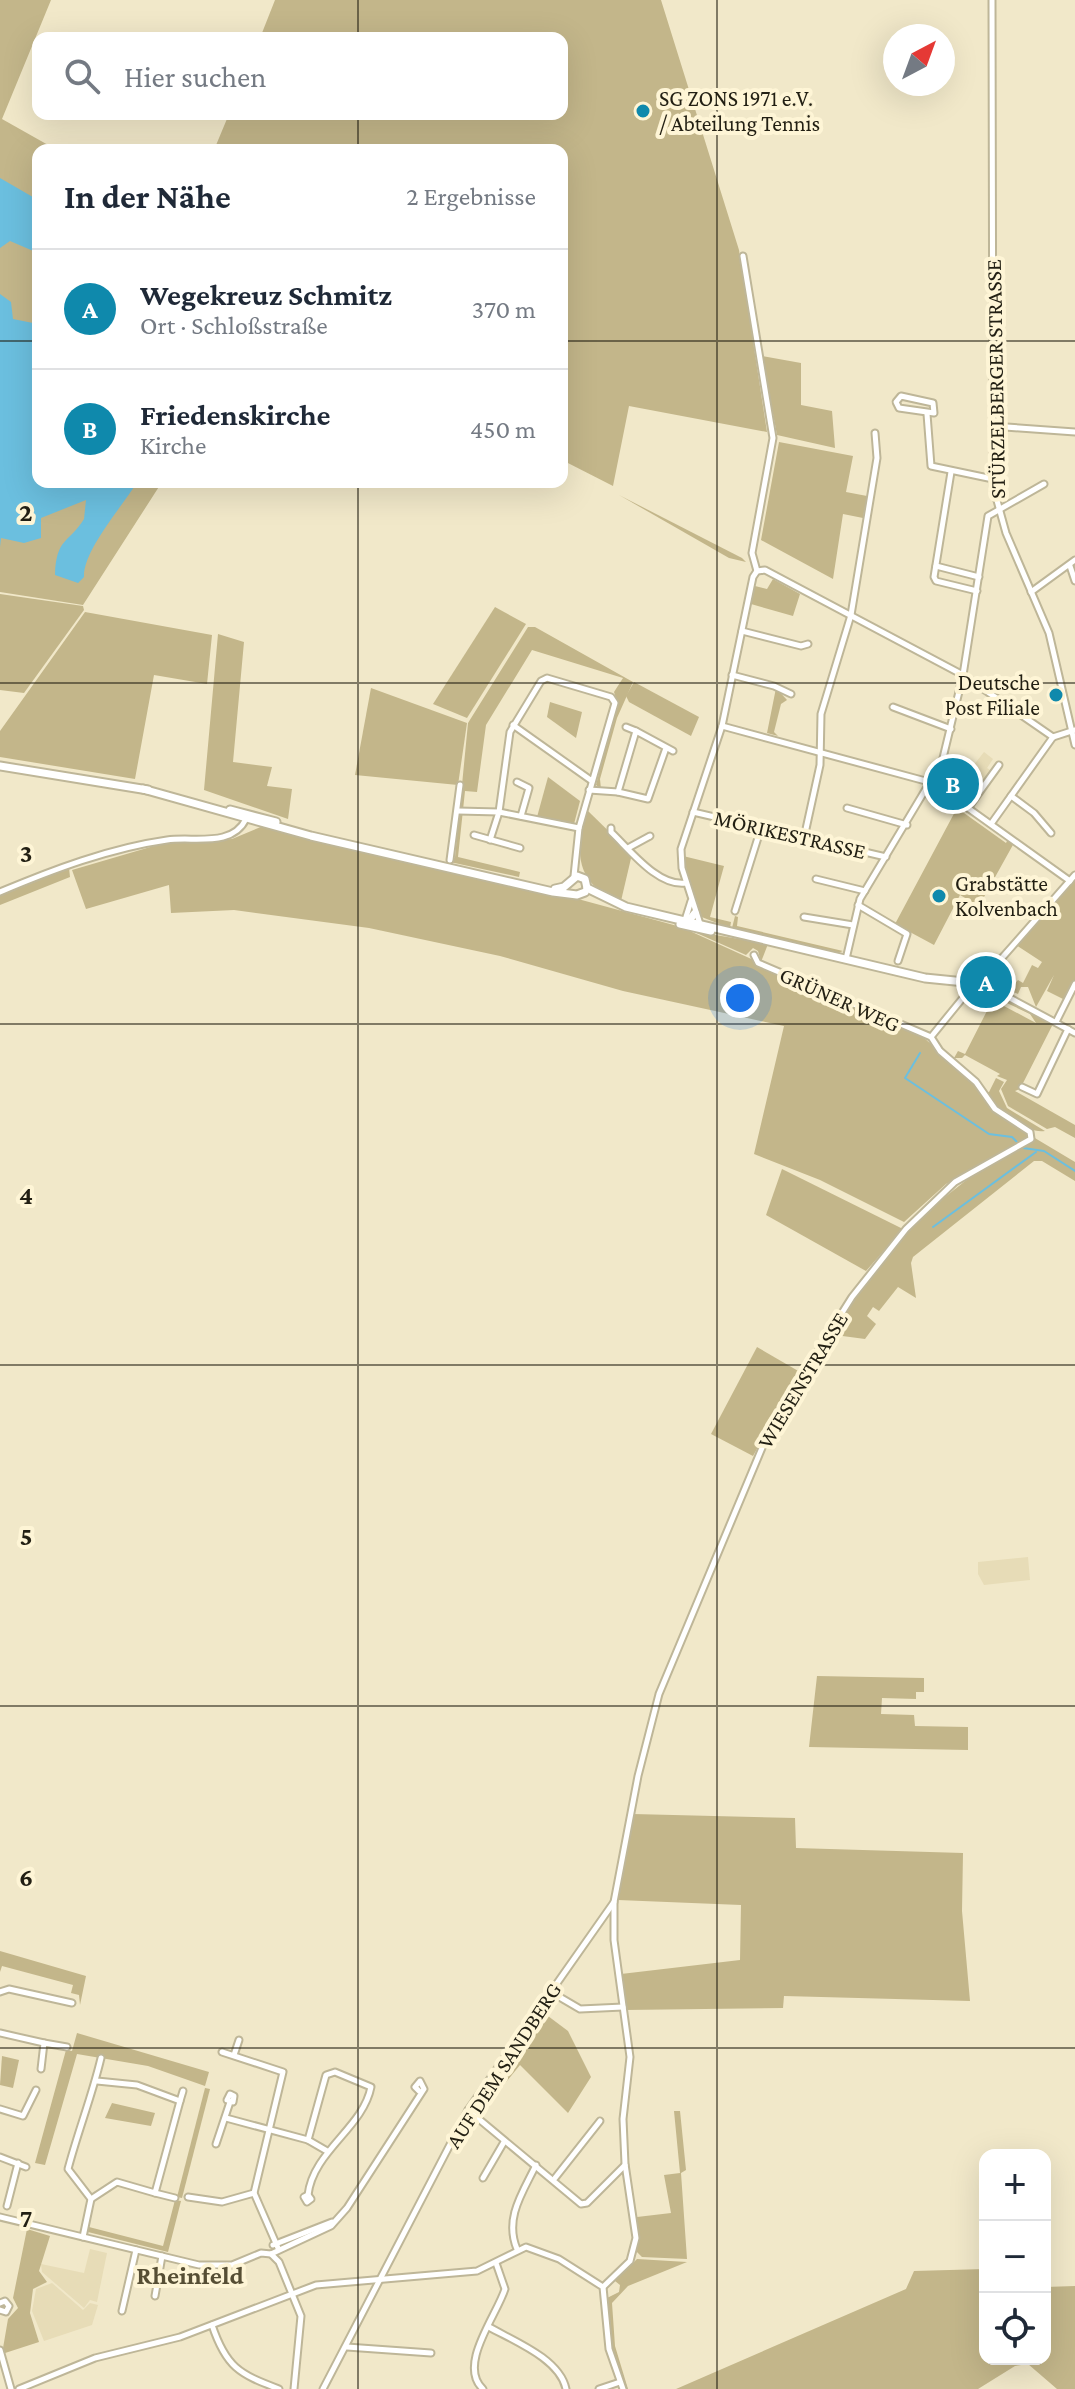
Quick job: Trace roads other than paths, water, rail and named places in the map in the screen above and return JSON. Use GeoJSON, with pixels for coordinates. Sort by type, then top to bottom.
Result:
{"type":"FeatureCollection","features":[{"type":"Feature","properties":{"kind":"street","name":"STÜRZELBERGER STRASSE"},"geometry":{"type":"LineString","coordinates":[[992,0],[993,479],[998,510],[1051,640],[1075,745]]}},
{"type":"Feature","properties":{"kind":"street"},"geometry":{"type":"LineString","coordinates":[[700,924],[686,883],[681,849],[722,726],[757,571],[752,553],[773,438],[743,256]]}},
{"type":"Feature","properties":{"kind":"street"},"geometry":{"type":"LineString","coordinates":[[898,398],[933,403],[934,413],[927,414],[899,408],[898,398]]}},
{"type":"Feature","properties":{"kind":"street"},"geometry":{"type":"LineString","coordinates":[[927,414],[931,466],[993,479]]}},
{"type":"Feature","properties":{"kind":"street"},"geometry":{"type":"LineString","coordinates":[[992,426],[1075,432]]}},
{"type":"Feature","properties":{"kind":"street"},"geometry":{"type":"LineString","coordinates":[[804,838],[820,753],[827,689],[851,615],[876,448],[875,433]]}},
{"type":"Feature","properties":{"kind":"street"},"geometry":{"type":"LineString","coordinates":[[951,472],[935,580],[977,591]]}},
{"type":"Feature","properties":{"kind":"street"},"geometry":{"type":"LineString","coordinates":[[846,959],[858,905],[933,783],[951,729],[963,675],[986,522],[998,510],[1044,484]]}},
{"type":"Feature","properties":{"kind":"street"},"geometry":{"type":"LineString","coordinates":[[1031,592],[1075,560]]}},
{"type":"Feature","properties":{"kind":"street"},"geometry":{"type":"LineString","coordinates":[[936,566],[979,577]]}},
{"type":"Feature","properties":{"kind":"street"},"geometry":{"type":"LineString","coordinates":[[1070,566],[1075,581]]}},
{"type":"Feature","properties":{"kind":"street"},"geometry":{"type":"LineString","coordinates":[[757,571],[765,570],[963,675],[1053,737]]}},
{"type":"Feature","properties":{"kind":"street"},"geometry":{"type":"LineString","coordinates":[[742,631],[801,646],[808,644]]}},
{"type":"Feature","properties":{"kind":"street"},"geometry":{"type":"LineString","coordinates":[[732,675],[774,686],[791,694]]}},
{"type":"Feature","properties":{"kind":"street"},"geometry":{"type":"LineString","coordinates":[[490,840],[499,812],[513,725],[544,678],[614,700],[579,828],[575,858],[577,876],[586,890],[612,907],[669,922],[700,924],[768,941]]}},
{"type":"Feature","properties":{"kind":"street"},"geometry":{"type":"LineString","coordinates":[[893,707],[951,729]]}},
{"type":"Feature","properties":{"kind":"street"},"geometry":{"type":"LineString","coordinates":[[513,725],[592,781]]}},
{"type":"Feature","properties":{"kind":"street"},"geometry":{"type":"LineString","coordinates":[[722,726],[933,783],[1070,881]]}},
{"type":"Feature","properties":{"kind":"street"},"geometry":{"type":"LineString","coordinates":[[626,727],[673,751]]}},
{"type":"Feature","properties":{"kind":"street"},"geometry":{"type":"LineString","coordinates":[[991,824],[1053,737],[1073,730]]}},
{"type":"Feature","properties":{"kind":"street"},"geometry":{"type":"LineString","coordinates":[[618,792],[636,731]]}},
{"type":"Feature","properties":{"kind":"street"},"geometry":{"type":"LineString","coordinates":[[589,790],[648,799],[666,748]]}},
{"type":"Feature","properties":{"kind":"street"},"geometry":{"type":"LineString","coordinates":[[968,808],[999,765]]}},
{"type":"Feature","properties":{"kind":"street"},"geometry":{"type":"LineString","coordinates":[[0,766],[143,789],[352,844],[545,890],[569,888],[577,895],[586,890]]}},
{"type":"Feature","properties":{"kind":"street"},"geometry":{"type":"LineString","coordinates":[[517,782],[529,788],[521,816]]}},
{"type":"Feature","properties":{"kind":"street"},"geometry":{"type":"LineString","coordinates":[[450,860],[460,785]]}},
{"type":"Feature","properties":{"kind":"street"},"geometry":{"type":"LineString","coordinates":[[1011,796],[1034,813],[1051,833]]}},
{"type":"Feature","properties":{"kind":"street"},"geometry":{"type":"LineString","coordinates":[[847,808],[907,825]]}},
{"type":"Feature","properties":{"kind":"street"},"geometry":{"type":"LineString","coordinates":[[458,811],[499,812],[579,828]]}},
{"type":"Feature","properties":{"kind":"street","name":"MÖRIKESTRASSE"},"geometry":{"type":"LineString","coordinates":[[693,812],[886,857]]}},
{"type":"Feature","properties":{"kind":"street"},"geometry":{"type":"LineString","coordinates":[[0,892],[137,846],[169,840],[228,837],[238,832],[248,817]]}},
{"type":"Feature","properties":{"kind":"street"},"geometry":{"type":"LineString","coordinates":[[611,828],[664,880],[686,883]]}},
{"type":"Feature","properties":{"kind":"street"},"geometry":{"type":"LineString","coordinates":[[735,911],[761,828]]}},
{"type":"Feature","properties":{"kind":"street"},"geometry":{"type":"LineString","coordinates":[[474,835],[520,848]]}},
{"type":"Feature","properties":{"kind":"street"},"geometry":{"type":"LineString","coordinates":[[628,848],[650,836]]}},
{"type":"Feature","properties":{"kind":"street"},"geometry":{"type":"LineString","coordinates":[[931,1037],[975,983],[986,976],[1075,875]]}},
{"type":"Feature","properties":{"kind":"street"},"geometry":{"type":"LineString","coordinates":[[569,888],[577,876]]}},
{"type":"Feature","properties":{"kind":"street"},"geometry":{"type":"LineString","coordinates":[[816,879],[865,891]]}},
{"type":"Feature","properties":{"kind":"street"},"geometry":{"type":"LineString","coordinates":[[586,890],[616,904],[688,923],[942,981],[975,983],[993,989],[1075,1033]]}},
{"type":"Feature","properties":{"kind":"street"},"geometry":{"type":"LineString","coordinates":[[688,923],[691,900]]}},
{"type":"Feature","properties":{"kind":"street"},"geometry":{"type":"LineString","coordinates":[[858,905],[907,934],[898,961]]}},
{"type":"Feature","properties":{"kind":"street"},"geometry":{"type":"LineString","coordinates":[[688,923],[695,913]]}},
{"type":"Feature","properties":{"kind":"street"},"geometry":{"type":"LineString","coordinates":[[804,917],[853,925]]}},
{"type":"Feature","properties":{"kind":"street","name":"GRÜNER WEG"},"geometry":{"type":"LineString","coordinates":[[754,955],[758,963],[931,1037]]}},
{"type":"Feature","properties":{"kind":"street"},"geometry":{"type":"LineString","coordinates":[[986,976],[993,989]]}},
{"type":"Feature","properties":{"kind":"street"},"geometry":{"type":"LineString","coordinates":[[1056,1022],[1075,984]]}},
{"type":"Feature","properties":{"kind":"street"},"geometry":{"type":"LineString","coordinates":[[1022,1087],[1037,1094],[1068,1029]]}},
{"type":"Feature","properties":{"kind":"street","name":"WIESENSTRASSE"},"geometry":{"type":"LineString","coordinates":[[615,1901],[633,1797],[659,1694],[772,1424],[852,1297],[908,1227],[955,1182],[1031,1139],[1030,1132],[995,1109],[976,1082],[940,1051],[931,1037]]}},
{"type":"Feature","properties":{"kind":"street"},"geometry":{"type":"LineString","coordinates":[[603,2287],[623,2271],[635,2248],[636,2222],[625,2164],[623,2119],[630,2057],[614,1940],[615,1901]]}},
{"type":"Feature","properties":{"kind":"street","name":"AUF DEM SANDBERG"},"geometry":{"type":"LineString","coordinates":[[323,2389],[468,2110],[615,1901]]}},
{"type":"Feature","properties":{"kind":"street"},"geometry":{"type":"LineString","coordinates":[[0,1992],[9,1989],[72,2003]]}},
{"type":"Feature","properties":{"kind":"street"},"geometry":{"type":"LineString","coordinates":[[551,1992],[580,2009],[623,2007]]}},
{"type":"Feature","properties":{"kind":"street"},"geometry":{"type":"LineString","coordinates":[[0,2033],[67,2047]]}},
{"type":"Feature","properties":{"kind":"street"},"geometry":{"type":"LineString","coordinates":[[234,2055],[239,2040]]}},
{"type":"Feature","properties":{"kind":"street"},"geometry":{"type":"LineString","coordinates":[[41,2069],[44,2043]]}},
{"type":"Feature","properties":{"kind":"street"},"geometry":{"type":"LineString","coordinates":[[222,2052],[283,2072],[254,2193],[275,2244],[271,2254]]}},
{"type":"Feature","properties":{"kind":"street"},"geometry":{"type":"LineString","coordinates":[[91,2199],[68,2172],[83,2114],[97,2081],[101,2058]]}},
{"type":"Feature","properties":{"kind":"street"},"geometry":{"type":"LineString","coordinates":[[308,2140],[326,2075],[335,2072],[371,2087],[370,2095],[327,2151],[308,2195]]}},
{"type":"Feature","properties":{"kind":"street"},"geometry":{"type":"LineString","coordinates":[[97,2081],[137,2085],[180,2101]]}},
{"type":"Feature","properties":{"kind":"street"},"geometry":{"type":"LineString","coordinates":[[0,2109],[23,2116],[36,2090]]}},
{"type":"Feature","properties":{"kind":"street"},"geometry":{"type":"LineString","coordinates":[[155,2193],[183,2091]]}},
{"type":"Feature","properties":{"kind":"street"},"geometry":{"type":"LineString","coordinates":[[275,2244],[328,2228],[347,2208],[419,2091]]}},
{"type":"Feature","properties":{"kind":"street"},"geometry":{"type":"LineString","coordinates":[[216,2144],[230,2102]]}},
{"type":"Feature","properties":{"kind":"street"},"geometry":{"type":"LineString","coordinates":[[468,2110],[504,2142],[555,2178],[581,2204],[587,2203],[625,2164]]}},
{"type":"Feature","properties":{"kind":"street"},"geometry":{"type":"LineString","coordinates":[[226,2118],[308,2140],[327,2151]]}},
{"type":"Feature","properties":{"kind":"street"},"geometry":{"type":"LineString","coordinates":[[555,2178],[600,2121]]}},
{"type":"Feature","properties":{"kind":"street"},"geometry":{"type":"LineString","coordinates":[[483,2178],[504,2142]]}},
{"type":"Feature","properties":{"kind":"street"},"geometry":{"type":"LineString","coordinates":[[0,2157],[26,2167]]}},
{"type":"Feature","properties":{"kind":"street"},"geometry":{"type":"LineString","coordinates":[[7,2206],[18,2163]]}},
{"type":"Feature","properties":{"kind":"street"},"geometry":{"type":"LineString","coordinates":[[517,2249],[511,2230],[514,2212],[536,2165]]}},
{"type":"Feature","properties":{"kind":"street"},"geometry":{"type":"LineString","coordinates":[[83,2237],[91,2199],[117,2178],[175,2198]]}},
{"type":"Feature","properties":{"kind":"street"},"geometry":{"type":"LineString","coordinates":[[188,2197],[222,2202],[254,2193]]}},
{"type":"Feature","properties":{"kind":"street"},"geometry":{"type":"LineString","coordinates":[[0,2217],[211,2266],[232,2265],[261,2253],[271,2254],[279,2262],[303,2323],[291,2389]]}},
{"type":"Feature","properties":{"kind":"street"},"geometry":{"type":"LineString","coordinates":[[19,2389],[95,2358],[212,2325],[324,2284],[477,2271],[517,2249],[534,2248],[546,2253],[603,2287]]}},
{"type":"Feature","properties":{"kind":"street"},"geometry":{"type":"LineString","coordinates":[[122,2311],[136,2250]]}},
{"type":"Feature","properties":{"kind":"street"},"geometry":{"type":"LineString","coordinates":[[155,2296],[162,2256]]}},
{"type":"Feature","properties":{"kind":"street"},"geometry":{"type":"LineString","coordinates":[[483,2389],[474,2374],[475,2361],[505,2289],[496,2263]]}},
{"type":"Feature","properties":{"kind":"street"},"geometry":{"type":"LineString","coordinates":[[603,2287],[609,2349],[623,2389]]}},
{"type":"Feature","properties":{"kind":"street"},"geometry":{"type":"LineString","coordinates":[[0,2303],[5,2301],[9,2306],[6,2312],[0,2310]]}},
{"type":"Feature","properties":{"kind":"street"},"geometry":{"type":"LineString","coordinates":[[212,2325],[226,2361],[244,2374],[279,2389]]}},
{"type":"Feature","properties":{"kind":"street"},"geometry":{"type":"LineString","coordinates":[[489,2327],[554,2367],[564,2378],[566,2389]]}},
{"type":"Feature","properties":{"kind":"street"},"geometry":{"type":"LineString","coordinates":[[347,2347],[431,2353]]}},
{"type":"Feature","properties":{"kind":"street"},"geometry":{"type":"LineString","coordinates":[[0,2350],[11,2389]]}},
{"type":"Feature","properties":{"kind":"street"},"geometry":{"type":"LineString","coordinates":[[599,2389],[620,2382]]}},
{"type":"Feature","properties":{"kind":"water"},"geometry":{"type":"Polygon","coordinates":[[[0,178],[32,197],[32,250],[10,241],[0,248],[0,178]]]}},
{"type":"Feature","properties":{"kind":"water"},"geometry":{"type":"Polygon","coordinates":[[[0,294],[11,302],[13,319],[32,323],[32,488],[133,488],[97,541],[85,566],[84,577],[78,583],[55,575],[56,563],[64,542],[84,519],[86,500],[41,518],[41,538],[24,543],[1,538],[0,547],[0,294]]]}},
{"type":"Feature","properties":{"kind":"waterway"},"geometry":{"type":"LineString","coordinates":[[920,1053],[905,1078],[989,1134],[1012,1137],[1018,1143]]}},
{"type":"Feature","properties":{"kind":"waterway"},"geometry":{"type":"LineString","coordinates":[[1023,1148],[1044,1151],[1075,1171]]}},
{"type":"Feature","properties":{"kind":"waterway"},"geometry":{"type":"LineString","coordinates":[[933,1227],[1036,1152]]}},
{"type":"Feature","properties":{"kind":"place","name":"SG ZONS 1971 e.V. / Abteilung Tennis"},"geometry":{"type":"Point","coordinates":[643,111]}},
{"type":"Feature","properties":{"kind":"place","name":"Deutsche Post Filiale"},"geometry":{"type":"Point","coordinates":[1056,695]}},
{"type":"Feature","properties":{"kind":"place","name":"Friedenskirche"},"geometry":{"type":"Point","coordinates":[953,784]}},
{"type":"Feature","properties":{"kind":"place","name":"Grabstätte Kolvenbach"},"geometry":{"type":"Point","coordinates":[939,896]}},
{"type":"Feature","properties":{"kind":"place","name":"Wegekreuz Schmitz"},"geometry":{"type":"Point","coordinates":[986,982]}},
{"type":"Feature","properties":{"kind":"district","name":"Rheinfeld"},"geometry":{"type":"Point","coordinates":[190,2275]}}]}
